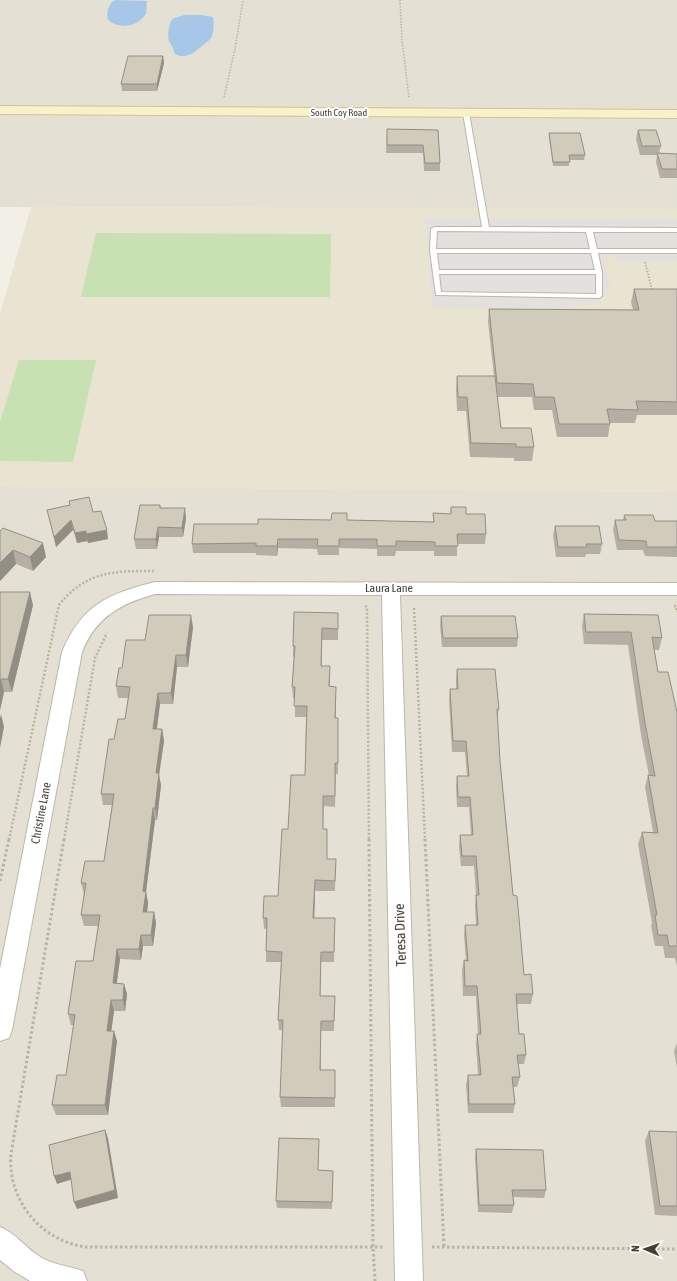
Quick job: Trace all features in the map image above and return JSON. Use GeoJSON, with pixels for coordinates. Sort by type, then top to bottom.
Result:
{"type":"FeatureCollection","features":[{"type":"Feature","properties":{"kind":"street","name":"South Coy Road"},"geometry":{"type":"LineString","coordinates":[[0,111],[677,114]]}},
{"type":"Feature","properties":{"kind":"street","name":"Laura Lane"},"geometry":{"type":"LineString","coordinates":[[105,608],[128,596],[155,588],[391,588],[677,605]]}},
{"type":"Feature","properties":{"kind":"street","name":"Teresa Drive"},"geometry":{"type":"LineString","coordinates":[[391,588],[409,1281]]}},
{"type":"Feature","properties":{"kind":"street","name":"Christine Lane"},"geometry":{"type":"LineString","coordinates":[[0,1030],[72,652],[77,637],[84,625],[105,608]]}},
{"type":"Feature","properties":{"kind":"street"},"geometry":{"type":"LineString","coordinates":[[0,1240],[11,1253],[36,1271],[55,1278],[73,1281]]}},
{"type":"Feature","properties":{"kind":"lane"},"geometry":{"type":"LineString","coordinates":[[466,113],[486,230]]}},
{"type":"Feature","properties":{"kind":"lane"},"geometry":{"type":"LineString","coordinates":[[590,230],[599,272],[599,296],[438,294],[433,251],[434,229],[677,230]]}},
{"type":"Feature","properties":{"kind":"lane"},"geometry":{"type":"LineString","coordinates":[[433,251],[677,251]]}},
{"type":"Feature","properties":{"kind":"lane"},"geometry":{"type":"LineString","coordinates":[[436,272],[599,272]]}},
{"type":"Feature","properties":{"kind":"path"},"geometry":{"type":"LineString","coordinates":[[222,111],[235,49],[243,0]]}},
{"type":"Feature","properties":{"kind":"path"},"geometry":{"type":"LineString","coordinates":[[400,0],[406,85],[411,112]]}},
{"type":"Feature","properties":{"kind":"path"},"geometry":{"type":"LineString","coordinates":[[644,261],[654,295]]}},
{"type":"Feature","properties":{"kind":"path"},"geometry":{"type":"LineString","coordinates":[[0,881],[56,612],[59,605],[70,591],[92,577],[118,571],[158,571]]}},
{"type":"Feature","properties":{"kind":"path"},"geometry":{"type":"LineString","coordinates":[[363,605],[367,607],[373,1247],[375,1281]]}},
{"type":"Feature","properties":{"kind":"path"},"geometry":{"type":"LineString","coordinates":[[414,608],[444,1247]]}},
{"type":"Feature","properties":{"kind":"path"},"geometry":{"type":"LineString","coordinates":[[110,630],[101,643],[96,658],[13,1142],[11,1173],[18,1197],[29,1215],[55,1237],[81,1246],[99,1247],[677,1249]]}},
{"type":"Feature","properties":{"kind":"shaded area"},"geometry":{"type":"Polygon","coordinates":[[[0,0],[677,0],[677,209],[0,207],[0,0]]]}},
{"type":"Feature","properties":{"kind":"shaded area"},"geometry":{"type":"Polygon","coordinates":[[[31,207],[677,209],[677,492],[0,486],[0,314],[31,207]]]}},
{"type":"Feature","properties":{"kind":"shaded area"},"geometry":{"type":"Polygon","coordinates":[[[426,219],[677,219],[677,261],[617,261],[615,254],[603,257],[610,285],[609,293],[599,302],[592,305],[570,305],[570,308],[432,307],[426,219]]]}},
{"type":"Feature","properties":{"kind":"shaded area"},"geometry":{"type":"Polygon","coordinates":[[[0,486],[677,492],[677,1281],[0,1281],[0,486]]]}},
{"type":"Feature","properties":{"kind":"green space"},"geometry":{"type":"Polygon","coordinates":[[[96,233],[331,234],[330,297],[81,297],[96,233]]]}},
{"type":"Feature","properties":{"kind":"green space"},"geometry":{"type":"Polygon","coordinates":[[[19,360],[96,360],[73,462],[0,461],[0,422],[19,360]]]}},
{"type":"Feature","properties":{"kind":"water"},"geometry":{"type":"Polygon","coordinates":[[[115,0],[147,1],[146,14],[138,22],[128,26],[113,23],[108,20],[107,12],[109,6],[115,0]]]}},
{"type":"Feature","properties":{"kind":"water"},"geometry":{"type":"Polygon","coordinates":[[[184,15],[202,15],[213,17],[214,27],[210,40],[190,55],[182,56],[174,53],[168,38],[168,33],[172,19],[184,15]]]}},
{"type":"Feature","properties":{"kind":"building"},"geometry":{"type":"Polygon","coordinates":[[[128,56],[163,56],[157,84],[121,84],[128,56]]]}},
{"type":"Feature","properties":{"kind":"building"},"geometry":{"type":"Polygon","coordinates":[[[387,129],[438,130],[440,163],[425,163],[423,145],[387,145],[387,129]]]}},
{"type":"Feature","properties":{"kind":"building"},"geometry":{"type":"Polygon","coordinates":[[[638,130],[656,130],[661,146],[642,146],[638,130]]]}},
{"type":"Feature","properties":{"kind":"building"},"geometry":{"type":"Polygon","coordinates":[[[549,133],[580,133],[585,155],[569,155],[570,162],[553,162],[549,133]]]}},
{"type":"Feature","properties":{"kind":"building"},"geometry":{"type":"Polygon","coordinates":[[[657,153],[677,154],[677,169],[662,169],[657,153]]]}},
{"type":"Feature","properties":{"kind":"building"},"geometry":{"type":"Polygon","coordinates":[[[634,289],[677,289],[677,402],[636,401],[638,410],[607,409],[610,424],[559,424],[554,397],[535,397],[533,384],[497,383],[489,309],[639,310],[634,289]]]}},
{"type":"Feature","properties":{"kind":"building"},"geometry":{"type":"Polygon","coordinates":[[[457,376],[495,376],[501,428],[531,428],[534,447],[516,447],[516,444],[471,443],[467,397],[458,397],[457,376]]]}},
{"type":"Feature","properties":{"kind":"building"},"geometry":{"type":"Polygon","coordinates":[[[89,497],[93,512],[101,511],[107,530],[86,534],[86,531],[75,533],[71,520],[54,537],[47,510],[70,505],[69,501],[89,497]]]}},
{"type":"Feature","properties":{"kind":"building"},"geometry":{"type":"Polygon","coordinates":[[[140,505],[160,505],[160,508],[185,508],[182,528],[158,527],[156,539],[134,539],[140,505]]]}},
{"type":"Feature","properties":{"kind":"building"},"geometry":{"type":"Polygon","coordinates":[[[451,507],[466,507],[466,514],[485,514],[486,534],[457,534],[458,546],[435,546],[435,542],[396,541],[396,546],[377,546],[377,539],[339,539],[339,546],[317,546],[318,539],[278,539],[277,546],[256,546],[256,543],[192,544],[194,524],[258,524],[258,519],[331,520],[332,513],[347,513],[347,520],[434,522],[433,513],[451,514],[451,507]]]}},
{"type":"Feature","properties":{"kind":"building"},"geometry":{"type":"Polygon","coordinates":[[[624,515],[653,515],[655,521],[677,521],[677,547],[647,547],[646,541],[619,540],[615,520],[626,520],[624,515]]]}},
{"type":"Feature","properties":{"kind":"building"},"geometry":{"type":"Polygon","coordinates":[[[555,526],[599,526],[602,544],[586,544],[587,547],[558,547],[555,526]]]}},
{"type":"Feature","properties":{"kind":"building"},"geometry":{"type":"Polygon","coordinates":[[[3,528],[43,543],[30,557],[13,550],[0,563],[0,531],[3,528]]]}},
{"type":"Feature","properties":{"kind":"building"},"geometry":{"type":"Polygon","coordinates":[[[0,592],[30,592],[8,679],[1,679],[0,682],[0,592]]]}},
{"type":"Feature","properties":{"kind":"building"},"geometry":{"type":"Polygon","coordinates":[[[294,612],[338,613],[338,629],[322,628],[321,666],[330,666],[329,686],[336,687],[335,718],[338,718],[338,763],[335,763],[335,796],[323,796],[323,829],[327,829],[327,859],[336,859],[335,881],[315,880],[313,918],[335,918],[334,952],[321,952],[320,996],[335,996],[334,1021],[321,1021],[320,1070],[335,1070],[335,1098],[280,1097],[283,1020],[278,1020],[282,952],[266,951],[267,918],[263,918],[264,896],[278,896],[282,829],[288,829],[291,775],[305,775],[307,706],[294,706],[295,687],[292,687],[295,646],[293,646],[294,612]]]}},
{"type":"Feature","properties":{"kind":"building"},"geometry":{"type":"Polygon","coordinates":[[[584,614],[658,615],[662,638],[652,637],[658,672],[668,672],[677,712],[677,946],[669,946],[667,935],[658,935],[655,915],[657,915],[642,832],[658,833],[648,775],[655,776],[631,632],[586,632],[584,614]]]}},
{"type":"Feature","properties":{"kind":"building"},"geometry":{"type":"Polygon","coordinates":[[[149,615],[191,615],[186,655],[176,655],[171,693],[158,693],[153,729],[162,729],[156,773],[159,773],[155,808],[153,808],[143,891],[146,892],[143,912],[154,912],[151,935],[141,935],[139,949],[117,949],[113,983],[124,984],[123,1000],[111,1000],[107,1031],[114,1031],[105,1105],[52,1105],[57,1075],[66,1075],[75,1015],[68,1014],[76,961],[93,961],[100,915],[81,915],[86,883],[81,883],[85,861],[104,861],[114,794],[101,794],[109,739],[114,739],[118,719],[125,719],[130,687],[116,686],[119,668],[122,668],[126,640],[145,640],[149,615]]]}},
{"type":"Feature","properties":{"kind":"building"},"geometry":{"type":"Polygon","coordinates":[[[441,616],[515,616],[518,638],[443,638],[441,616]]]}},
{"type":"Feature","properties":{"kind":"building"},"geometry":{"type":"Polygon","coordinates":[[[457,669],[495,669],[499,709],[497,709],[500,761],[513,895],[517,896],[524,975],[531,974],[533,994],[516,994],[519,1034],[524,1034],[526,1055],[517,1055],[520,1077],[512,1077],[515,1104],[469,1104],[468,1075],[481,1075],[477,1034],[481,1034],[477,986],[465,986],[464,960],[468,961],[465,925],[478,925],[476,895],[479,895],[476,856],[462,856],[460,835],[473,835],[470,797],[458,797],[457,776],[469,776],[466,741],[453,741],[450,689],[458,689],[457,669]]]}},
{"type":"Feature","properties":{"kind":"building"},"geometry":{"type":"Polygon","coordinates":[[[105,1130],[115,1190],[74,1202],[70,1172],[54,1176],[49,1145],[105,1130]]]}},
{"type":"Feature","properties":{"kind":"building"},"geometry":{"type":"Polygon","coordinates":[[[649,1131],[677,1132],[677,1206],[660,1206],[649,1131]]]}},
{"type":"Feature","properties":{"kind":"building"},"geometry":{"type":"Polygon","coordinates":[[[279,1138],[319,1139],[318,1170],[333,1171],[332,1202],[276,1201],[279,1138]]]}},
{"type":"Feature","properties":{"kind":"building"},"geometry":{"type":"Polygon","coordinates":[[[476,1149],[543,1150],[546,1190],[512,1190],[514,1205],[479,1205],[476,1149]]]}}]}
